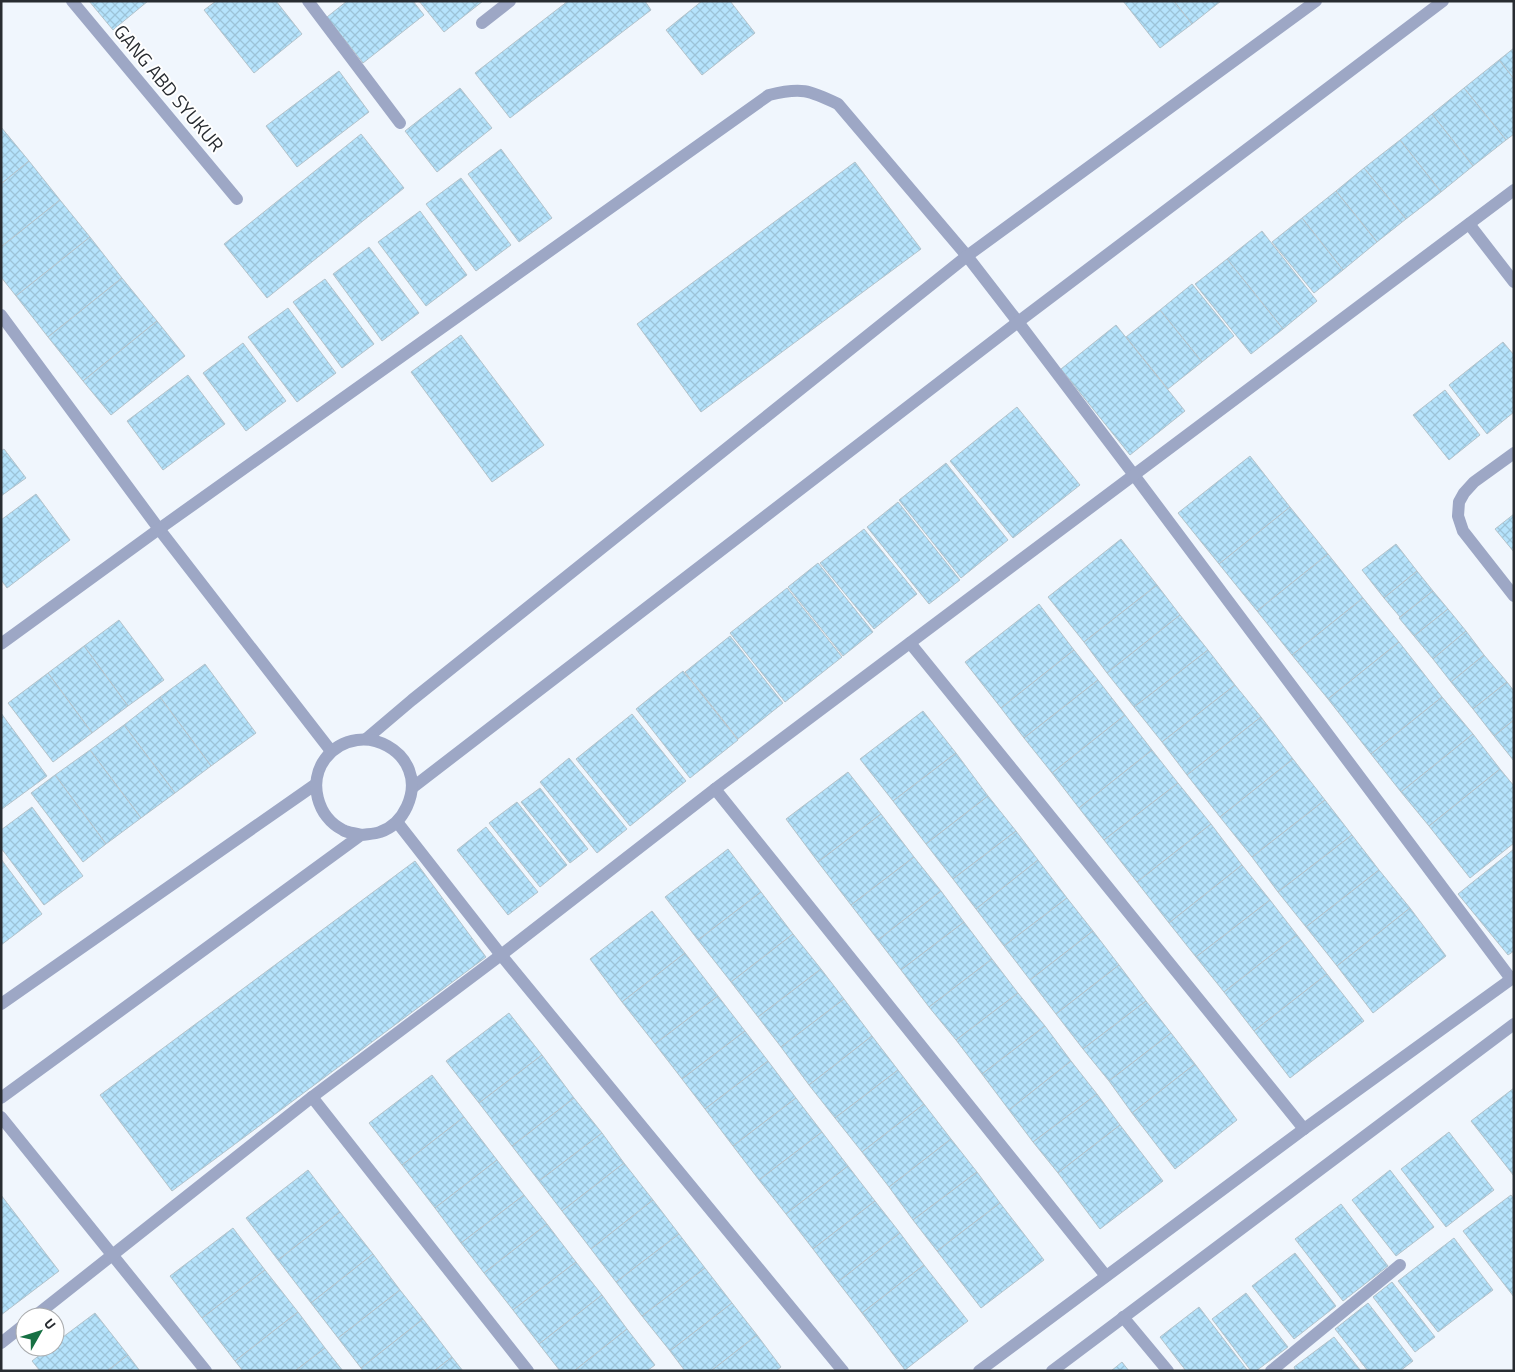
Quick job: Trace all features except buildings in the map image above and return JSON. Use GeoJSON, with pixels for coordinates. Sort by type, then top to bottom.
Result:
{"type":"FeatureCollection","features":[{"type":"Feature","properties":{"kind":"street","name":"GANG ABD SYUKUR"},"geometry":{"type":"LineString","coordinates":[[72,1],[237,199]]}},
{"type":"Feature","properties":{"kind":"street"},"geometry":{"type":"LineString","coordinates":[[308,1],[400,123]]}},
{"type":"Feature","properties":{"kind":"street"},"geometry":{"type":"LineString","coordinates":[[482,23],[510,1]]}},
{"type":"Feature","properties":{"kind":"street"},"geometry":{"type":"LineString","coordinates":[[366,739],[427,688],[967,256],[1316,1]]}},
{"type":"Feature","properties":{"kind":"street"},"geometry":{"type":"LineString","coordinates":[[412,788],[1018,322],[1444,1]]}},
{"type":"Feature","properties":{"kind":"street"},"geometry":{"type":"LineString","coordinates":[[1,644],[159,529],[769,95],[788,90],[808,91],[838,104],[967,256],[1018,322],[1512,978],[1304,1129],[979,1371]]}},
{"type":"Feature","properties":{"kind":"street"},"geometry":{"type":"LineString","coordinates":[[47,1307],[312,1097],[501,955],[715,790],[1514,190]]}},
{"type":"Feature","properties":{"kind":"street"},"geometry":{"type":"LineString","coordinates":[[1469,224],[1514,282]]}},
{"type":"Feature","properties":{"kind":"street"},"geometry":{"type":"LineString","coordinates":[[1,315],[159,529],[331,751]]}},
{"type":"Feature","properties":{"kind":"street"},"geometry":{"type":"LineString","coordinates":[[1514,453],[1474,482],[1464,492],[1459,502],[1458,516],[1463,531],[1514,596]]}},
{"type":"Feature","properties":{"kind":"street"},"geometry":{"type":"LineString","coordinates":[[910,643],[1304,1129]]}},
{"type":"Feature","properties":{"kind":"street"},"geometry":{"type":"LineString","coordinates":[[366,739],[384,743],[399,754],[409,769],[412,788],[407,807],[397,822],[380,832],[361,835],[343,830],[328,819],[318,802],[316,784],[320,766],[331,751],[347,742],[366,739]]}},
{"type":"Feature","properties":{"kind":"street"},"geometry":{"type":"LineString","coordinates":[[1,1004],[316,784]]}},
{"type":"Feature","properties":{"kind":"street"},"geometry":{"type":"LineString","coordinates":[[715,790],[1106,1276]]}},
{"type":"Feature","properties":{"kind":"street"},"geometry":{"type":"LineString","coordinates":[[397,822],[501,955],[843,1371]]}},
{"type":"Feature","properties":{"kind":"street"},"geometry":{"type":"LineString","coordinates":[[1,1098],[361,835]]}},
{"type":"Feature","properties":{"kind":"street"},"geometry":{"type":"LineString","coordinates":[[1052,1371],[1514,1024]]}},
{"type":"Feature","properties":{"kind":"street"},"geometry":{"type":"LineString","coordinates":[[312,1097],[528,1371]]}},
{"type":"Feature","properties":{"kind":"street"},"geometry":{"type":"LineString","coordinates":[[1,1117],[206,1371]]}},
{"type":"Feature","properties":{"kind":"street"},"geometry":{"type":"LineString","coordinates":[[1271,1371],[1400,1265]]}},
{"type":"Feature","properties":{"kind":"street"},"geometry":{"type":"LineString","coordinates":[[1123,1317],[1168,1371]]}},
{"type":"Feature","properties":{"kind":"street"},"geometry":{"type":"LineString","coordinates":[[1,1343],[15,1332]]}}]}
